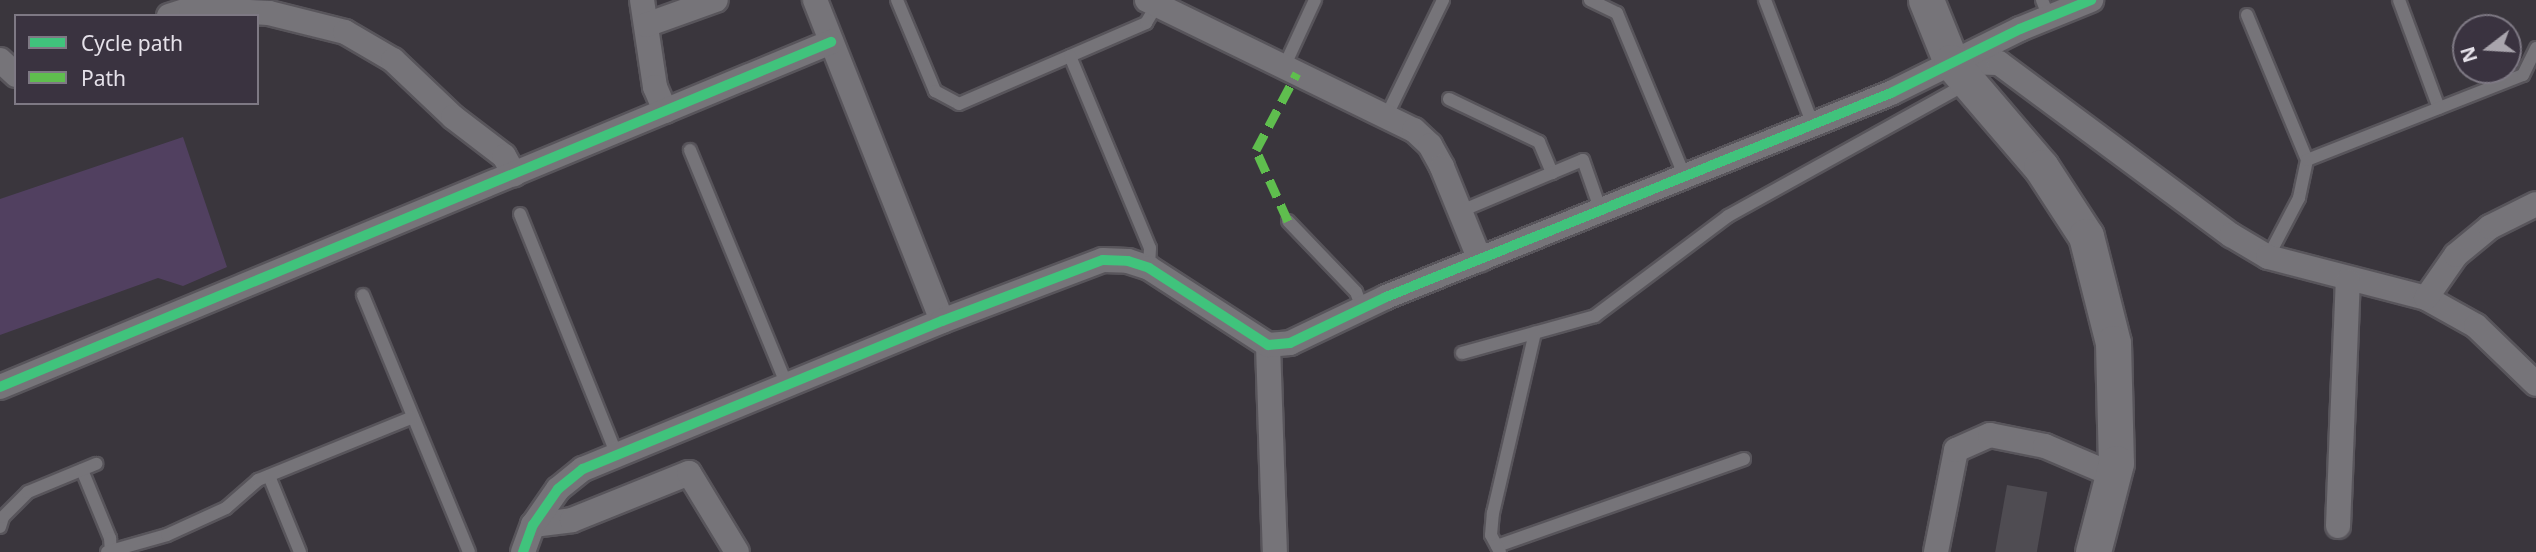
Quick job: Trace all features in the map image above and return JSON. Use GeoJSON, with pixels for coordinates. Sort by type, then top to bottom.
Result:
{"type":"FeatureCollection","features":[{"type":"Feature","properties":{"kind":"street"},"geometry":{"type":"LineString","coordinates":[[642,0],[655,87],[665,111]]}},
{"type":"Feature","properties":{"kind":"street"},"geometry":{"type":"LineString","coordinates":[[646,25],[716,0]]}},
{"type":"Feature","properties":{"kind":"street"},"geometry":{"type":"LineString","coordinates":[[815,0],[942,321]]}},
{"type":"Feature","properties":{"kind":"street"},"geometry":{"type":"LineString","coordinates":[[1926,0],[1960,72],[2041,167],[2086,236],[2113,343],[2113,475],[2093,552]]}},
{"type":"Feature","properties":{"kind":"street"},"geometry":{"type":"LineString","coordinates":[[1960,72],[2045,9],[2091,0]]}},
{"type":"Feature","properties":{"kind":"street"},"geometry":{"type":"LineString","coordinates":[[1152,3],[1414,130],[1430,145],[1461,211],[1480,260]]}},
{"type":"Feature","properties":{"kind":"street"},"geometry":{"type":"LineString","coordinates":[[175,14],[191,9],[268,13],[345,32],[393,60],[453,117],[504,156],[514,174]]}},
{"type":"Feature","properties":{"kind":"street"},"geometry":{"type":"LineString","coordinates":[[0,387],[831,42]]}},
{"type":"Feature","properties":{"kind":"street"},"geometry":{"type":"LineString","coordinates":[[0,60],[14,73]]}},
{"type":"Feature","properties":{"kind":"street"},"geometry":{"type":"LineString","coordinates":[[523,552],[533,525],[558,489],[583,469],[942,321],[1102,260],[1128,261],[1149,268],[1268,345],[1290,342],[1480,260],[1891,93],[1999,63],[2231,235],[2267,257],[2348,281],[2426,298],[2476,326],[2536,384]]}},
{"type":"Feature","properties":{"kind":"street"},"geometry":{"type":"LineString","coordinates":[[2426,298],[2456,255],[2490,227],[2536,204]]}},
{"type":"Feature","properties":{"kind":"street"},"geometry":{"type":"LineString","coordinates":[[2338,526],[2348,281]]}},
{"type":"Feature","properties":{"kind":"street"},"geometry":{"type":"LineString","coordinates":[[1268,345],[1275,552]]}},
{"type":"Feature","properties":{"kind":"street"},"geometry":{"type":"LineString","coordinates":[[1936,552],[1956,450],[1990,435],[2045,446],[2113,475]]}},
{"type":"Feature","properties":{"kind":"street"},"geometry":{"type":"LineString","coordinates":[[533,525],[572,520],[689,473],[737,552]]}},
{"type":"Feature","properties":{"kind":"lane"},"geometry":{"type":"LineString","coordinates":[[897,0],[935,91],[959,104],[1146,23],[1152,3]]}},
{"type":"Feature","properties":{"kind":"lane"},"geometry":{"type":"LineString","coordinates":[[1284,67],[1315,0]]}},
{"type":"Feature","properties":{"kind":"lane"},"geometry":{"type":"LineString","coordinates":[[1386,117],[1443,0]]}},
{"type":"Feature","properties":{"kind":"lane"},"geometry":{"type":"LineString","coordinates":[[1590,0],[1617,13],[1685,177]]}},
{"type":"Feature","properties":{"kind":"lane"},"geometry":{"type":"LineString","coordinates":[[1765,0],[1813,125]]}},
{"type":"Feature","properties":{"kind":"lane"},"geometry":{"type":"LineString","coordinates":[[2399,0],[2439,108]]}},
{"type":"Feature","properties":{"kind":"lane"},"geometry":{"type":"LineString","coordinates":[[2247,15],[2307,160],[2300,198],[2267,257]]}},
{"type":"Feature","properties":{"kind":"lane"},"geometry":{"type":"LineString","coordinates":[[2307,160],[2523,75],[2536,48]]}},
{"type":"Feature","properties":{"kind":"lane"},"geometry":{"type":"LineString","coordinates":[[1070,56],[1150,248],[1149,268]]}},
{"type":"Feature","properties":{"kind":"lane"},"geometry":{"type":"LineString","coordinates":[[1462,354],[1595,316],[1728,216],[1960,72]]}},
{"type":"Feature","properties":{"kind":"lane"},"geometry":{"type":"LineString","coordinates":[[1449,99],[1539,142],[1552,173]]}},
{"type":"Feature","properties":{"kind":"lane"},"geometry":{"type":"LineString","coordinates":[[690,150],[787,385]]}},
{"type":"Feature","properties":{"kind":"lane"},"geometry":{"type":"LineString","coordinates":[[1461,211],[1584,160],[1601,211]]}},
{"type":"Feature","properties":{"kind":"lane"},"geometry":{"type":"LineString","coordinates":[[520,214],[617,455]]}},
{"type":"Feature","properties":{"kind":"lane"},"geometry":{"type":"LineString","coordinates":[[1288,221],[1356,292],[1362,309]]}},
{"type":"Feature","properties":{"kind":"lane"},"geometry":{"type":"LineString","coordinates":[[363,295],[469,552]]}},
{"type":"Feature","properties":{"kind":"lane"},"geometry":{"type":"LineString","coordinates":[[1535,333],[1493,513],[1491,535],[1499,549],[1744,459]]}},
{"type":"Feature","properties":{"kind":"lane"},"geometry":{"type":"LineString","coordinates":[[82,470],[110,538],[109,551],[167,535],[226,508],[258,480],[413,416]]}},
{"type":"Feature","properties":{"kind":"lane"},"geometry":{"type":"LineString","coordinates":[[0,527],[3,517],[28,492],[96,464]]}},
{"type":"Feature","properties":{"kind":"lane"},"geometry":{"type":"LineString","coordinates":[[269,477],[300,552]]}},
{"type":"Feature","properties":{"kind":"shaded area"},"geometry":{"type":"Polygon","coordinates":[[[183,137],[227,267],[183,286],[158,278],[0,335],[0,199],[183,137]]]}},
{"type":"Feature","properties":{"kind":"building"},"geometry":{"type":"Polygon","coordinates":[[[2007,485],[2047,492],[2037,552],[1995,552],[2007,485]]]}},
{"type":"Feature","properties":{"kind":"marked path"},"geometry":{"type":"LineString","coordinates":[[1288,221],[1256,150],[1297,73]]}},
{"type":"Feature","properties":{"kind":"cycle path"},"geometry":{"type":"LineString","coordinates":[[523,552],[533,525],[558,489],[583,469],[942,321],[1103,260],[1128,261],[1149,268],[1268,345],[1290,343],[1386,297],[1891,93],[2020,29],[2091,0]]}},
{"type":"Feature","properties":{"kind":"cycle path"},"geometry":{"type":"LineString","coordinates":[[0,387],[831,42]]}}]}
